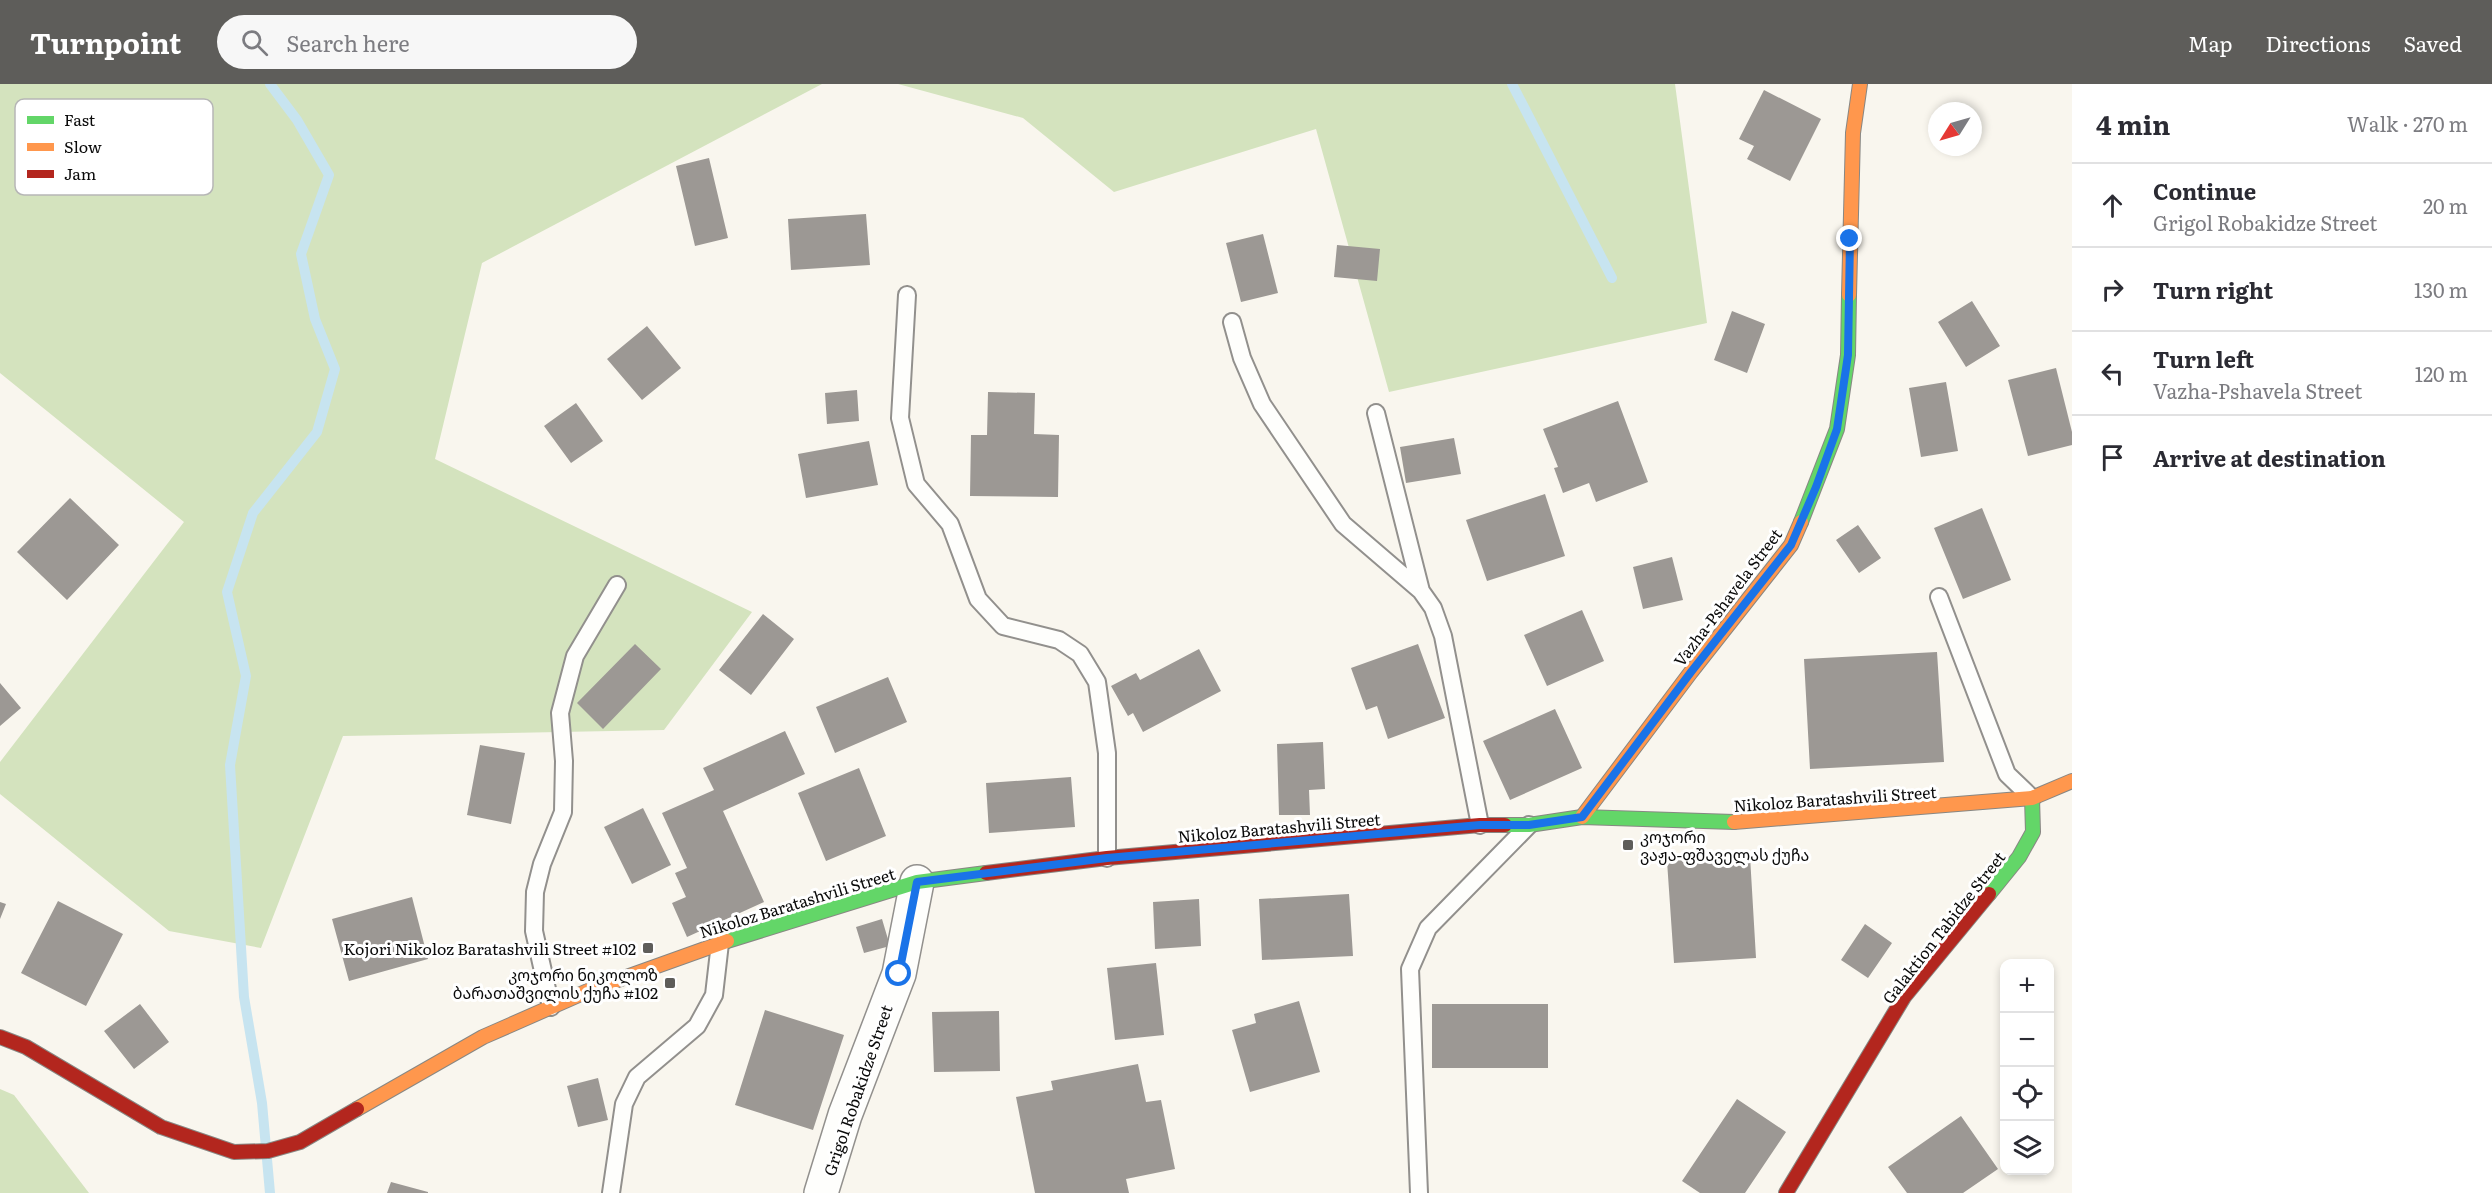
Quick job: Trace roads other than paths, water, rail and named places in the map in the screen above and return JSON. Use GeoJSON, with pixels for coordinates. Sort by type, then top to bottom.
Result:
{"type":"FeatureCollection","features":[{"type":"Feature","properties":{"kind":"street","name":"Vazha-Pshavela Street"},"geometry":{"type":"LineString","coordinates":[[1582,817],[1691,672],[1791,545],[1816,487],[1837,429],[1848,355],[1853,133],[1860,84]]}},
{"type":"Feature","properties":{"kind":"street","name":"Nikoloz Baratashvili Street"},"geometry":{"type":"LineString","coordinates":[[0,1037],[26,1047],[161,1127],[234,1152],[268,1151],[300,1142],[483,1037],[551,1007],[720,943],[917,882],[1107,858],[1480,825],[1529,825],[1582,817],[1748,823],[2032,798],[2072,781]]}},
{"type":"Feature","properties":{"kind":"street","name":"Galaktion Tabidze Street"},"geometry":{"type":"LineString","coordinates":[[1785,1193],[1904,997],[2019,857],[2033,832],[2032,798]]}},
{"type":"Feature","properties":{"kind":"street","name":"Grigol Robakidze Street"},"geometry":{"type":"LineString","coordinates":[[821,1193],[845,1115],[899,974],[917,882]]}},
{"type":"Feature","properties":{"kind":"lane"},"geometry":{"type":"LineString","coordinates":[[907,295],[900,418],[916,484],[950,524],[978,599],[1003,626],[1059,640],[1080,654],[1097,682],[1107,753],[1107,858]]}},
{"type":"Feature","properties":{"kind":"lane"},"geometry":{"type":"LineString","coordinates":[[1232,322],[1242,358],[1262,404],[1342,524],[1421,591],[1433,608],[1443,636],[1480,825]]}},
{"type":"Feature","properties":{"kind":"lane"},"geometry":{"type":"LineString","coordinates":[[1376,414],[1421,591]]}},
{"type":"Feature","properties":{"kind":"lane"},"geometry":{"type":"LineString","coordinates":[[551,1007],[534,931],[534,892],[542,864],[563,812],[564,761],[560,713],[575,656],[617,585]]}},
{"type":"Feature","properties":{"kind":"lane"},"geometry":{"type":"LineString","coordinates":[[1939,597],[2007,774],[2032,798]]}},
{"type":"Feature","properties":{"kind":"lane"},"geometry":{"type":"LineString","coordinates":[[1419,1193],[1410,969],[1428,928],[1529,825]]}},
{"type":"Feature","properties":{"kind":"lane"},"geometry":{"type":"LineString","coordinates":[[611,1193],[624,1104],[637,1077],[697,1026],[714,995],[720,943]]}},
{"type":"Feature","properties":{"kind":"waterway"},"geometry":{"type":"LineString","coordinates":[[270,84],[297,120],[329,175],[301,254],[315,319],[335,369],[317,432],[253,513],[227,592],[246,676],[230,765],[244,997],[262,1103],[270,1193]]}},
{"type":"Feature","properties":{"kind":"waterway"},"geometry":{"type":"LineString","coordinates":[[1512,84],[1612,278]]}},
{"type":"Feature","properties":{"kind":"place","name":"კოჯორი ვაჟა-ფშაველას ქუჩა"},"geometry":{"type":"Point","coordinates":[1628,845]}},
{"type":"Feature","properties":{"kind":"place","name":"Kojori Nikoloz Baratashvili Street #102"},"geometry":{"type":"Point","coordinates":[648,948]}},
{"type":"Feature","properties":{"kind":"place","name":"კოჯორი ნიკოლოზ ბარათაშვილის ქუჩა #102"},"geometry":{"type":"Point","coordinates":[670,983]}}]}
